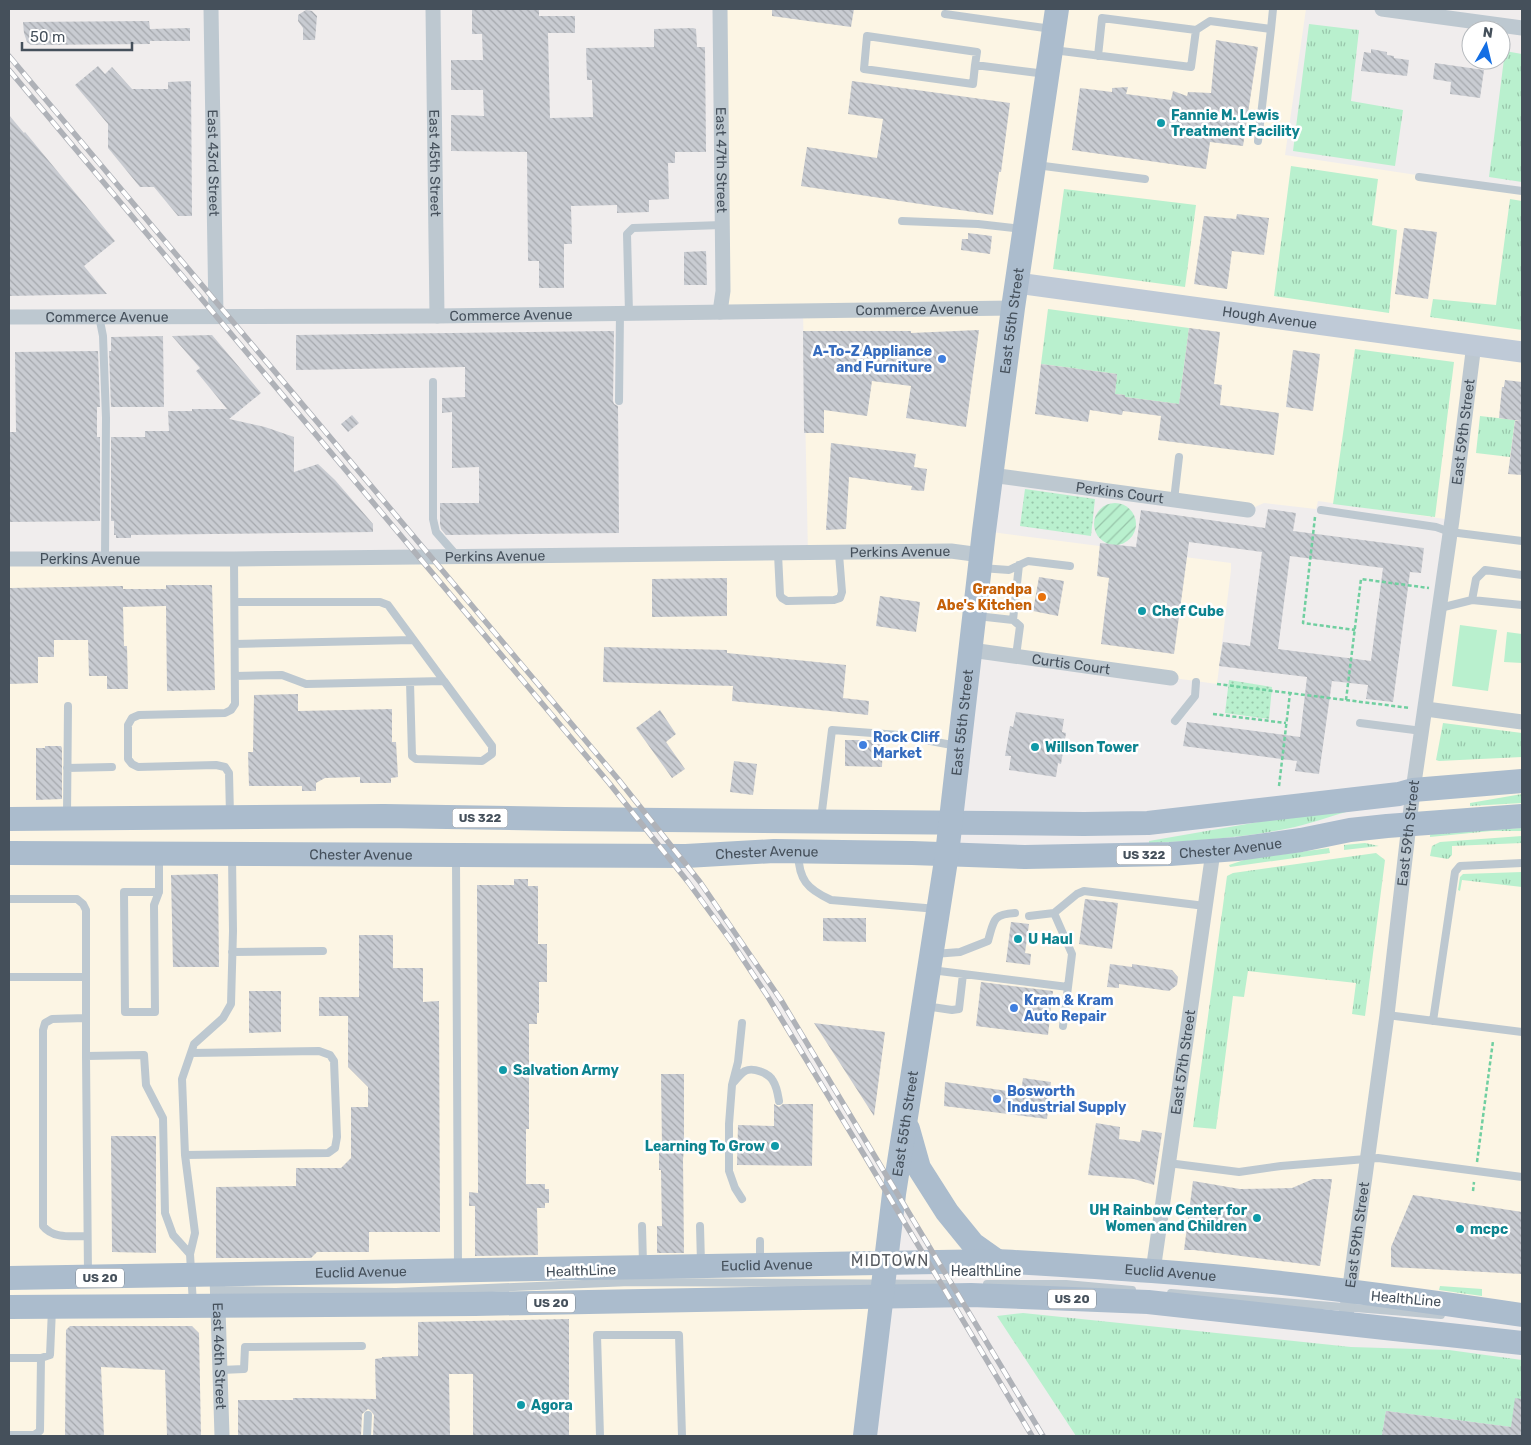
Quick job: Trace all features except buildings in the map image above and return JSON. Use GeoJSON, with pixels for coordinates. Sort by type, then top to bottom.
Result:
{"type":"FeatureCollection","features":[{"type":"Feature","properties":{"kind":"main road","name":"East 55th Street"},"geometry":{"type":"LineString","coordinates":[[865,1436],[905,1121],[947,854],[991,475],[1013,308],[1054,29]]}},
{"type":"Feature","properties":{"kind":"main road","name":"US 322"},"geometry":{"type":"LineString","coordinates":[[9,819],[384,816],[1148,823],[1399,794],[1413,790],[1522,781]]}},
{"type":"Feature","properties":{"kind":"main road","name":"Chester Avenue"},"geometry":{"type":"LineString","coordinates":[[9,853],[686,856],[798,851],[1090,857],[1213,852],[1301,840],[1350,830],[1522,816]]}},
{"type":"Feature","properties":{"kind":"main road"},"geometry":{"type":"LineString","coordinates":[[905,1121],[918,1168],[947,1212],[974,1244],[996,1261]]}},
{"type":"Feature","properties":{"kind":"main road","name":"Euclid Avenue"},"geometry":{"type":"LineString","coordinates":[[9,1278],[88,1278],[207,1282],[475,1304],[884,1281],[996,1261],[1152,1284],[1347,1307],[1522,1344]]}},
{"type":"Feature","properties":{"kind":"main road","name":"Euclid Avenue"},"geometry":{"type":"LineString","coordinates":[[207,1282],[458,1272],[760,1266],[884,1281],[971,1295],[1347,1307],[1518,1318]]}},
{"type":"Feature","properties":{"kind":"main road","name":"Euclid Avenue"},"geometry":{"type":"LineString","coordinates":[[9,1307],[57,1302],[98,1306],[193,1305],[207,1282]]}},
{"type":"Feature","properties":{"kind":"street","name":"East 43rd Street"},"geometry":{"type":"LineString","coordinates":[[211,9],[216,316]]}},
{"type":"Feature","properties":{"kind":"street","name":"East 45th Street"},"geometry":{"type":"LineString","coordinates":[[433,9],[436,316]]}},
{"type":"Feature","properties":{"kind":"street","name":"East 47th Street"},"geometry":{"type":"LineString","coordinates":[[720,9],[723,291],[720,312]]}},
{"type":"Feature","properties":{"kind":"street"},"geometry":{"type":"LineString","coordinates":[[1382,9],[1522,28]]}},
{"type":"Feature","properties":{"kind":"street","name":"Hough Avenue"},"geometry":{"type":"LineString","coordinates":[[1017,283],[1522,352]]}},
{"type":"Feature","properties":{"kind":"street","name":"Commerce Avenue"},"geometry":{"type":"LineString","coordinates":[[9,317],[436,316],[1013,308]]}},
{"type":"Feature","properties":{"kind":"street","name":"East 59th Street"},"geometry":{"type":"LineString","coordinates":[[1347,1307],[1387,1014],[1413,790],[1422,731],[1419,709],[1440,608],[1474,344]]}},
{"type":"Feature","properties":{"kind":"street","name":"Perkins Court"},"geometry":{"type":"LineString","coordinates":[[991,475],[1248,510]]}},
{"type":"Feature","properties":{"kind":"street","name":"Perkins Avenue"},"geometry":{"type":"LineString","coordinates":[[9,559],[234,559],[951,552],[980,561]]}},
{"type":"Feature","properties":{"kind":"street","name":"Curtis Court"},"geometry":{"type":"LineString","coordinates":[[971,650],[1171,678]]}},
{"type":"Feature","properties":{"kind":"street"},"geometry":{"type":"LineString","coordinates":[[1419,709],[1522,722]]}},
{"type":"Feature","properties":{"kind":"street","name":"East 57th Street"},"geometry":{"type":"LineString","coordinates":[[1152,1284],[1213,852]]}},
{"type":"Feature","properties":{"kind":"street","name":"East 46th Street"},"geometry":{"type":"LineString","coordinates":[[207,1282],[221,1370],[222,1436]]}},
{"type":"Feature","properties":{"kind":"lane"},"geometry":{"type":"LineString","coordinates":[[1258,141],[1274,9]]}},
{"type":"Feature","properties":{"kind":"lane"},"geometry":{"type":"LineString","coordinates":[[946,14],[1054,29],[1098,56],[1191,67],[1196,30]]}},
{"type":"Feature","properties":{"kind":"lane"},"geometry":{"type":"LineString","coordinates":[[1098,56],[1102,18],[1196,30],[1210,21],[1271,29]]}},
{"type":"Feature","properties":{"kind":"lane"},"geometry":{"type":"LineString","coordinates":[[867,36],[977,52],[975,65],[973,84],[864,69],[867,36]]}},
{"type":"Feature","properties":{"kind":"lane"},"geometry":{"type":"LineString","coordinates":[[975,65],[1048,74]]}},
{"type":"Feature","properties":{"kind":"lane"},"geometry":{"type":"LineString","coordinates":[[1034,165],[1144,179]]}},
{"type":"Feature","properties":{"kind":"lane"},"geometry":{"type":"LineString","coordinates":[[1419,177],[1522,191]]}},
{"type":"Feature","properties":{"kind":"lane"},"geometry":{"type":"LineString","coordinates":[[902,220],[978,224],[1025,230]]}},
{"type":"Feature","properties":{"kind":"lane"},"geometry":{"type":"LineString","coordinates":[[619,401],[627,234],[633,228],[722,225]]}},
{"type":"Feature","properties":{"kind":"lane"},"geometry":{"type":"LineString","coordinates":[[99,316],[103,336],[106,418],[105,558]]}},
{"type":"Feature","properties":{"kind":"lane"},"geometry":{"type":"LineString","coordinates":[[433,382],[433,519],[436,532],[458,557]]}},
{"type":"Feature","properties":{"kind":"lane"},"geometry":{"type":"LineString","coordinates":[[1174,500],[1179,457]]}},
{"type":"Feature","properties":{"kind":"lane"},"geometry":{"type":"LineString","coordinates":[[1318,510],[1436,527],[1450,532],[1522,541]]}},
{"type":"Feature","properties":{"kind":"lane"},"geometry":{"type":"LineString","coordinates":[[778,554],[780,595],[788,601],[834,600],[840,598],[842,592],[840,554]]}},
{"type":"Feature","properties":{"kind":"lane"},"geometry":{"type":"LineString","coordinates":[[230,817],[230,774],[225,767],[216,765],[138,767],[128,759],[128,725],[132,718],[139,715],[225,713],[231,710],[235,704],[234,559]]}},
{"type":"Feature","properties":{"kind":"lane"},"geometry":{"type":"LineString","coordinates":[[980,561],[1009,570],[1028,560],[1070,566]]}},
{"type":"Feature","properties":{"kind":"lane"},"geometry":{"type":"LineString","coordinates":[[1012,620],[1018,565]]}},
{"type":"Feature","properties":{"kind":"lane"},"geometry":{"type":"LineString","coordinates":[[1472,600],[1476,579],[1485,570],[1522,575]]}},
{"type":"Feature","properties":{"kind":"lane"},"geometry":{"type":"LineString","coordinates":[[1440,608],[1472,600],[1522,605]]}},
{"type":"Feature","properties":{"kind":"lane"},"geometry":{"type":"LineString","coordinates":[[235,602],[380,602],[388,605],[492,746],[492,754],[482,761],[416,759],[412,756],[410,682]]}},
{"type":"Feature","properties":{"kind":"lane"},"geometry":{"type":"LineString","coordinates":[[975,616],[1012,620],[1020,626],[1016,656]]}},
{"type":"Feature","properties":{"kind":"lane"},"geometry":{"type":"LineString","coordinates":[[235,644],[413,640]]}},
{"type":"Feature","properties":{"kind":"lane"},"geometry":{"type":"LineString","coordinates":[[235,676],[282,675],[306,684],[444,681]]}},
{"type":"Feature","properties":{"kind":"lane"},"geometry":{"type":"LineString","coordinates":[[1175,721],[1194,696],[1196,682]]}},
{"type":"Feature","properties":{"kind":"lane"},"geometry":{"type":"LineString","coordinates":[[67,818],[68,706]]}},
{"type":"Feature","properties":{"kind":"lane"},"geometry":{"type":"LineString","coordinates":[[1360,724],[1422,731]]}},
{"type":"Feature","properties":{"kind":"lane"},"geometry":{"type":"LineString","coordinates":[[821,821],[832,730],[899,735],[960,746]]}},
{"type":"Feature","properties":{"kind":"lane"},"geometry":{"type":"LineString","coordinates":[[67,768],[112,768]]}},
{"type":"Feature","properties":{"kind":"lane"},"geometry":{"type":"LineString","coordinates":[[798,851],[798,867],[805,884],[818,894],[831,900],[939,909]]}},
{"type":"Feature","properties":{"kind":"lane"},"geometry":{"type":"LineString","coordinates":[[159,854],[159,892],[154,905],[155,1012],[125,1012],[124,892],[159,892]]}},
{"type":"Feature","properties":{"kind":"lane"},"geometry":{"type":"LineString","coordinates":[[207,1282],[195,1232],[185,1155],[182,1079],[194,1044],[223,1018],[231,1004],[232,854]]}},
{"type":"Feature","properties":{"kind":"lane"},"geometry":{"type":"LineString","coordinates":[[456,855],[458,1272]]}},
{"type":"Feature","properties":{"kind":"lane"},"geometry":{"type":"LineString","coordinates":[[1434,1020],[1455,872],[1460,866],[1522,863]]}},
{"type":"Feature","properties":{"kind":"lane"},"geometry":{"type":"LineString","coordinates":[[1029,916],[1054,913],[1077,894],[1084,891],[1205,906]]}},
{"type":"Feature","properties":{"kind":"lane"},"geometry":{"type":"LineString","coordinates":[[9,899],[78,899],[86,910],[88,1278]]}},
{"type":"Feature","properties":{"kind":"lane"},"geometry":{"type":"LineString","coordinates":[[931,962],[988,941],[996,918],[1002,914],[1015,913]]}},
{"type":"Feature","properties":{"kind":"lane"},"geometry":{"type":"LineString","coordinates":[[1054,913],[1072,954],[1063,1026]]}},
{"type":"Feature","properties":{"kind":"lane"},"geometry":{"type":"LineString","coordinates":[[232,952],[323,951]]}},
{"type":"Feature","properties":{"kind":"lane"},"geometry":{"type":"LineString","coordinates":[[931,962],[964,974],[1068,987]]}},
{"type":"Feature","properties":{"kind":"lane"},"geometry":{"type":"LineString","coordinates":[[923,1006],[952,1010],[959,1009],[964,974]]}},
{"type":"Feature","properties":{"kind":"lane"},"geometry":{"type":"LineString","coordinates":[[9,977],[86,977]]}},
{"type":"Feature","properties":{"kind":"lane"},"geometry":{"type":"LineString","coordinates":[[1387,1014],[1522,1032]]}},
{"type":"Feature","properties":{"kind":"lane"},"geometry":{"type":"LineString","coordinates":[[86,1018],[52,1019],[45,1023],[43,1030],[43,1226],[47,1232],[58,1235],[87,1236]]}},
{"type":"Feature","properties":{"kind":"lane"},"geometry":{"type":"LineString","coordinates":[[742,1023],[738,1062],[732,1085],[729,1124],[729,1171],[735,1188],[742,1198]]}},
{"type":"Feature","properties":{"kind":"lane"},"geometry":{"type":"LineString","coordinates":[[185,1155],[328,1153],[335,1148],[336,1137],[334,1061],[330,1055],[320,1051],[191,1053]]}},
{"type":"Feature","properties":{"kind":"lane"},"geometry":{"type":"LineString","coordinates":[[86,1056],[144,1055],[146,1086],[163,1118],[164,1213],[173,1235],[207,1282]]}},
{"type":"Feature","properties":{"kind":"lane"},"geometry":{"type":"LineString","coordinates":[[732,1085],[745,1072],[750,1070],[760,1071],[774,1082],[779,1101]]}},
{"type":"Feature","properties":{"kind":"lane"},"geometry":{"type":"LineString","coordinates":[[1168,1163],[1239,1172],[1326,1161],[1378,1158],[1522,1177]]}},
{"type":"Feature","properties":{"kind":"lane"},"geometry":{"type":"LineString","coordinates":[[642,1226],[643,1268]]}},
{"type":"Feature","properties":{"kind":"lane"},"geometry":{"type":"LineString","coordinates":[[700,1226],[701,1267]]}},
{"type":"Feature","properties":{"kind":"lane"},"geometry":{"type":"LineString","coordinates":[[760,1241],[760,1266]]}},
{"type":"Feature","properties":{"kind":"lane","name":"HealthLine"},"geometry":{"type":"LineString","coordinates":[[884,1281],[962,1284]]}},
{"type":"Feature","properties":{"kind":"lane","name":"HealthLine"},"geometry":{"type":"LineString","coordinates":[[982,1284],[1152,1284]]}},
{"type":"Feature","properties":{"kind":"lane"},"geometry":{"type":"LineString","coordinates":[[9,1358],[41,1358],[50,1354],[57,1302]]}},
{"type":"Feature","properties":{"kind":"lane","name":"HealthLine"},"geometry":{"type":"LineString","coordinates":[[1347,1307],[1449,1315]]}},
{"type":"Feature","properties":{"kind":"lane"},"geometry":{"type":"LineString","coordinates":[[1478,1318],[1518,1318],[1522,1322]]}},
{"type":"Feature","properties":{"kind":"lane"},"geometry":{"type":"LineString","coordinates":[[600,1436],[597,1335],[679,1335],[682,1436]]}},
{"type":"Feature","properties":{"kind":"lane"},"geometry":{"type":"LineString","coordinates":[[221,1370],[244,1369],[244,1346],[362,1346]]}},
{"type":"Feature","properties":{"kind":"lane"},"geometry":{"type":"LineString","coordinates":[[9,1434],[34,1435],[40,1431],[41,1358]]}},
{"type":"Feature","properties":{"kind":"lane"},"geometry":{"type":"LineString","coordinates":[[367,1436],[368,1415]]}},
{"type":"Feature","properties":{"kind":"path"},"geometry":{"type":"LineString","coordinates":[[1318,510],[1302,623],[1355,630]]}},
{"type":"Feature","properties":{"kind":"path"},"geometry":{"type":"LineString","coordinates":[[1346,700],[1361,579],[1429,588]]}},
{"type":"Feature","properties":{"kind":"path"},"geometry":{"type":"LineString","coordinates":[[1217,684],[1419,709]]}},
{"type":"Feature","properties":{"kind":"path"},"geometry":{"type":"LineString","coordinates":[[1279,786],[1290,693]]}},
{"type":"Feature","properties":{"kind":"path"},"geometry":{"type":"LineString","coordinates":[[1213,714],[1286,724]]}},
{"type":"Feature","properties":{"kind":"path"},"geometry":{"type":"LineString","coordinates":[[1473,1190],[1493,1041]]}},
{"type":"Feature","properties":{"kind":"shaded area"},"geometry":{"type":"Polygon","coordinates":[[[720,9],[1306,9],[1285,155],[1522,191],[1522,1315],[940,1263],[817,1058],[739,937],[679,856],[615,789],[688,882],[731,941],[768,997],[866,1158],[894,1194],[865,1436],[9,1436],[9,559],[808,554],[803,311],[720,312],[720,9]],[[991,475],[984,531],[1231,563],[1231,570],[1217,684],[971,650],[948,854],[1025,857],[1409,824],[1452,520],[1318,501],[1316,509],[1264,503],[1248,510],[991,475]]]}},
{"type":"Feature","properties":{"kind":"green space"},"geometry":{"type":"Polygon","coordinates":[[[1309,24],[1359,30],[1351,101],[1403,110],[1395,166],[1293,151],[1309,24]]]}},
{"type":"Feature","properties":{"kind":"green space"},"geometry":{"type":"Polygon","coordinates":[[[1511,52],[1522,54],[1522,182],[1489,177],[1503,70],[1511,70],[1511,52]]]}},
{"type":"Feature","properties":{"kind":"green space"},"geometry":{"type":"Polygon","coordinates":[[[1291,166],[1378,179],[1372,225],[1397,230],[1389,313],[1274,296],[1291,166]]]}},
{"type":"Feature","properties":{"kind":"green space"},"geometry":{"type":"Polygon","coordinates":[[[1064,189],[1196,205],[1185,287],[1053,269],[1064,189]]]}},
{"type":"Feature","properties":{"kind":"green space"},"geometry":{"type":"Polygon","coordinates":[[[1510,199],[1522,201],[1522,330],[1430,317],[1433,299],[1496,305],[1510,199]]]}},
{"type":"Feature","properties":{"kind":"green space"},"geometry":{"type":"Polygon","coordinates":[[[1048,309],[1189,328],[1179,404],[1115,394],[1117,374],[1041,364],[1048,309]]]}},
{"type":"Feature","properties":{"kind":"green space"},"geometry":{"type":"Polygon","coordinates":[[[1355,349],[1454,362],[1435,517],[1333,504],[1355,349]]]}},
{"type":"Feature","properties":{"kind":"green space"},"geometry":{"type":"Polygon","coordinates":[[[1480,416],[1515,420],[1510,457],[1476,453],[1480,416]]]}},
{"type":"Feature","properties":{"kind":"green space"},"geometry":{"type":"Polygon","coordinates":[[[1025,489],[1095,499],[1091,536],[1020,526],[1025,489]]]}},
{"type":"Feature","properties":{"kind":"green space"},"geometry":{"type":"Polygon","coordinates":[[[1119,503],[1127,506],[1133,512],[1136,524],[1133,536],[1127,542],[1111,545],[1103,542],[1097,536],[1094,520],[1097,512],[1103,506],[1119,503]]]}},
{"type":"Feature","properties":{"kind":"green space"},"geometry":{"type":"Polygon","coordinates":[[[1460,625],[1497,630],[1488,691],[1452,686],[1460,625]]]}},
{"type":"Feature","properties":{"kind":"green space"},"geometry":{"type":"Polygon","coordinates":[[[1507,632],[1522,634],[1522,663],[1504,662],[1507,632]]]}},
{"type":"Feature","properties":{"kind":"green space"},"geometry":{"type":"Polygon","coordinates":[[[1229,680],[1272,687],[1269,719],[1225,713],[1229,680]]]}},
{"type":"Feature","properties":{"kind":"green space"},"geometry":{"type":"Polygon","coordinates":[[[1443,723],[1522,733],[1522,757],[1436,760],[1443,723]]]}},
{"type":"Feature","properties":{"kind":"green space"},"geometry":{"type":"Polygon","coordinates":[[[1522,794],[1522,803],[1470,806],[1470,803],[1522,794]]]}},
{"type":"Feature","properties":{"kind":"green space"},"geometry":{"type":"Polygon","coordinates":[[[1355,810],[1303,825],[1252,835],[1149,843],[1149,841],[1270,820],[1355,810]]]}},
{"type":"Feature","properties":{"kind":"green space"},"geometry":{"type":"Polygon","coordinates":[[[1522,828],[1522,831],[1491,831],[1430,837],[1433,833],[1522,828]]]}},
{"type":"Feature","properties":{"kind":"green space"},"geometry":{"type":"Polygon","coordinates":[[[1522,836],[1522,843],[1452,846],[1452,855],[1448,859],[1430,856],[1432,846],[1440,842],[1522,836]]]}},
{"type":"Feature","properties":{"kind":"green space"},"geometry":{"type":"Polygon","coordinates":[[[1365,843],[1379,846],[1344,850],[1344,845],[1365,843]]]}},
{"type":"Feature","properties":{"kind":"green space"},"geometry":{"type":"Polygon","coordinates":[[[1329,848],[1330,853],[1230,867],[1229,865],[1247,859],[1329,848]]]}},
{"type":"Feature","properties":{"kind":"green space"},"geometry":{"type":"Polygon","coordinates":[[[1376,853],[1385,860],[1365,1016],[1352,1014],[1356,983],[1248,971],[1244,997],[1233,996],[1216,1129],[1193,1127],[1227,876],[1233,873],[1376,853]]]}},
{"type":"Feature","properties":{"kind":"green space"},"geometry":{"type":"Polygon","coordinates":[[[1522,872],[1522,887],[1462,880],[1460,891],[1458,890],[1460,877],[1463,874],[1522,872]]]}},
{"type":"Feature","properties":{"kind":"green space"},"geometry":{"type":"Polygon","coordinates":[[[1440,1286],[1482,1289],[1482,1296],[1439,1290],[1440,1286]]]}},
{"type":"Feature","properties":{"kind":"green space"},"geometry":{"type":"Polygon","coordinates":[[[1023,1313],[1351,1347],[1449,1350],[1522,1360],[1522,1405],[1519,1405],[1511,1427],[1386,1411],[1382,1436],[1076,1436],[997,1316],[1023,1313]]]}},
{"type":"Feature","properties":{"kind":"railway"},"geometry":{"type":"LineString","coordinates":[[9,56],[618,779],[700,882],[781,1000],[1043,1436]]}},
{"type":"Feature","properties":{"kind":"railway"},"geometry":{"type":"LineString","coordinates":[[9,70],[609,783],[688,882],[731,941],[768,997],[1032,1436]]}},
{"type":"Feature","properties":{"kind":"place","name":"Fannie M. Lewis Treatment Facility"},"geometry":{"type":"Point","coordinates":[1161,123]}},
{"type":"Feature","properties":{"kind":"place","name":"A-To-Z Appliance and Furniture"},"geometry":{"type":"Point","coordinates":[942,359]}},
{"type":"Feature","properties":{"kind":"place","name":"Grandpa Abe's Kitchen"},"geometry":{"type":"Point","coordinates":[1042,597]}},
{"type":"Feature","properties":{"kind":"place","name":"Chef Cube"},"geometry":{"type":"Point","coordinates":[1142,611]}},
{"type":"Feature","properties":{"kind":"place","name":"Rock Cliff Market"},"geometry":{"type":"Point","coordinates":[863,745]}},
{"type":"Feature","properties":{"kind":"place","name":"Willson Tower"},"geometry":{"type":"Point","coordinates":[1035,747]}},
{"type":"Feature","properties":{"kind":"place","name":"U Haul"},"geometry":{"type":"Point","coordinates":[1018,939]}},
{"type":"Feature","properties":{"kind":"place","name":"Kram & Kram Auto Repair"},"geometry":{"type":"Point","coordinates":[1014,1008]}},
{"type":"Feature","properties":{"kind":"place","name":"Salvation Army"},"geometry":{"type":"Point","coordinates":[503,1070]}},
{"type":"Feature","properties":{"kind":"place","name":"Bosworth Industrial Supply"},"geometry":{"type":"Point","coordinates":[997,1099]}},
{"type":"Feature","properties":{"kind":"place","name":"Learning To Grow"},"geometry":{"type":"Point","coordinates":[775,1146]}},
{"type":"Feature","properties":{"kind":"place","name":"UH Rainbow Center for Women and Children"},"geometry":{"type":"Point","coordinates":[1257,1218]}},
{"type":"Feature","properties":{"kind":"place","name":"mcpc"},"geometry":{"type":"Point","coordinates":[1460,1229]}},
{"type":"Feature","properties":{"kind":"place","name":"Agora"},"geometry":{"type":"Point","coordinates":[521,1405]}},
{"type":"Feature","properties":{"kind":"district","name":"MIDTOWN"},"geometry":{"type":"Point","coordinates":[890,1260]}}]}
